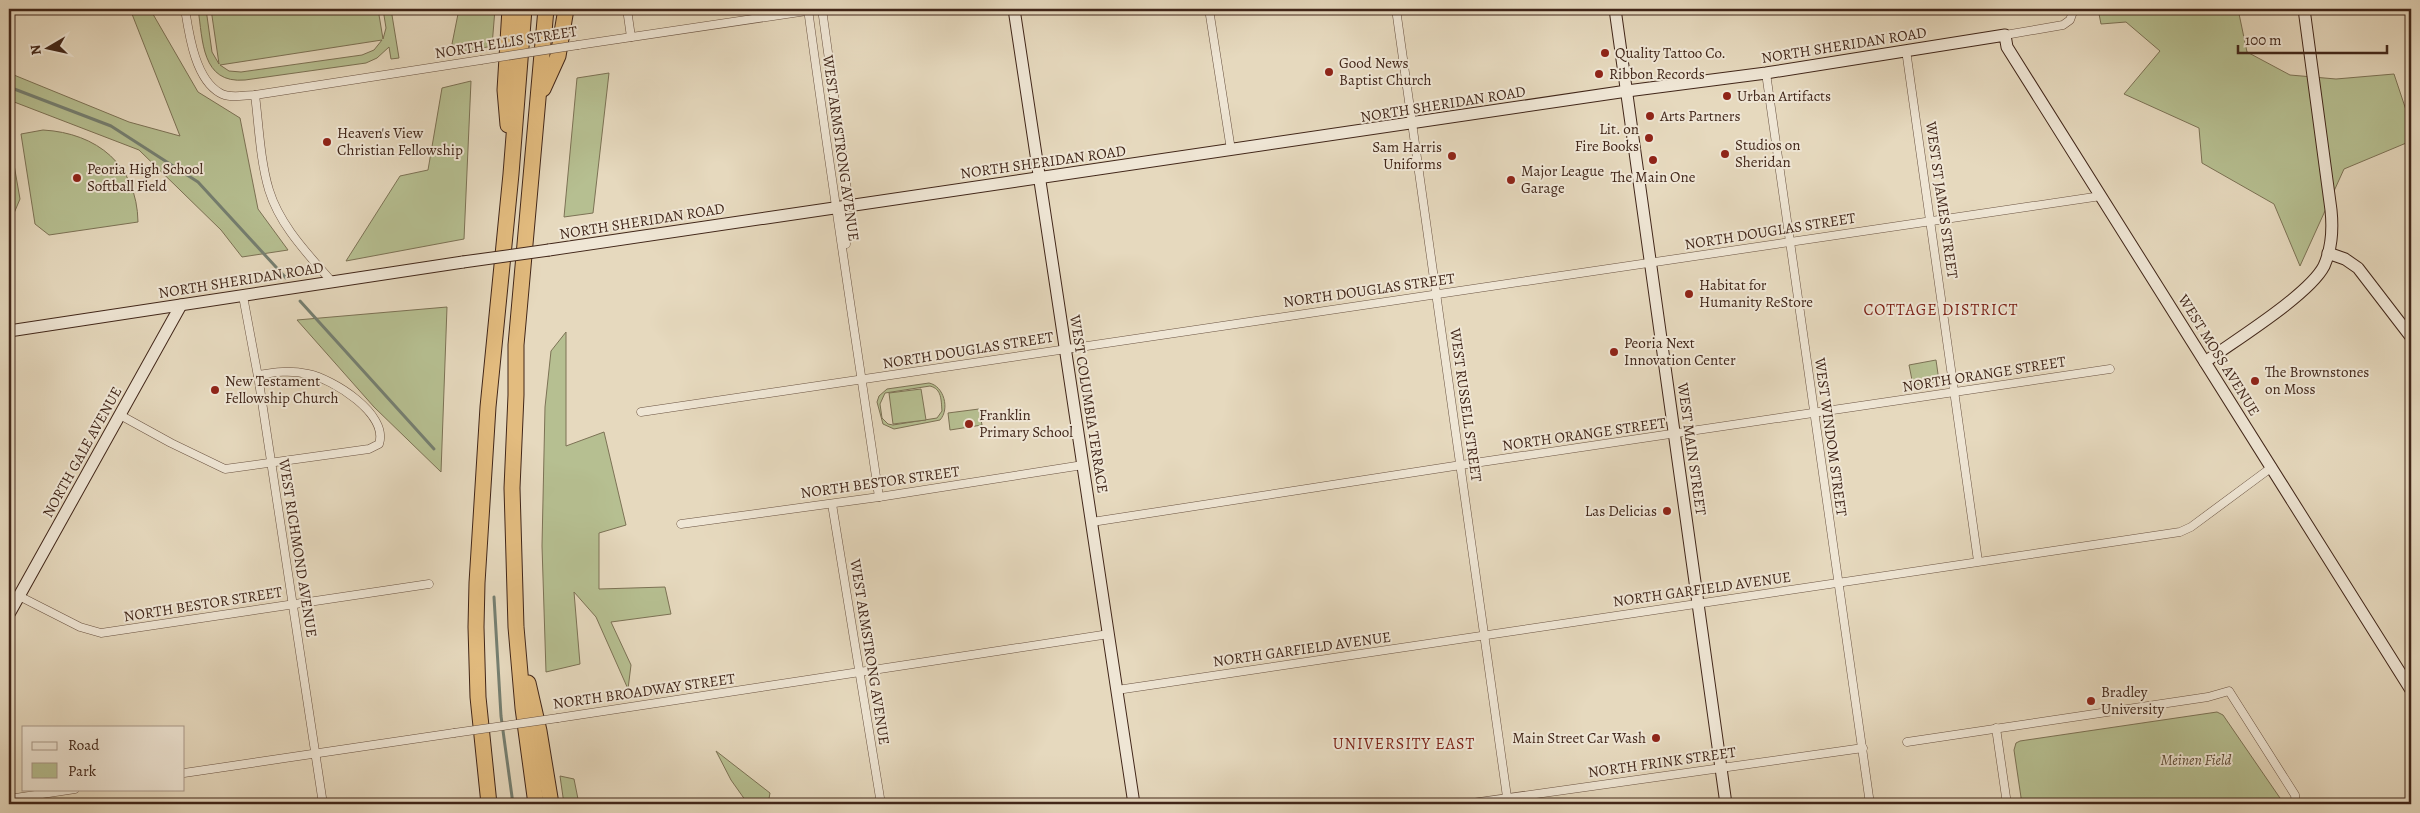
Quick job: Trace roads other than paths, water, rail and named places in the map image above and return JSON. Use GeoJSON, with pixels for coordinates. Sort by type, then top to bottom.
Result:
{"type":"FeatureCollection","features":[{"type":"Feature","properties":{"kind":"highway"},"geometry":{"type":"LineString","coordinates":[[510,9],[505,90],[511,174]]}},
{"type":"Feature","properties":{"kind":"highway"},"geometry":{"type":"LineString","coordinates":[[489,804],[478,697],[477,582],[488,407],[511,174],[524,9]]}},
{"type":"Feature","properties":{"kind":"highway"},"geometry":{"type":"LineString","coordinates":[[536,804],[523,708],[516,627],[512,488],[516,345],[546,9]]}},
{"type":"Feature","properties":{"kind":"highway"},"geometry":{"type":"LineString","coordinates":[[539,100],[558,56],[566,9]]}},
{"type":"Feature","properties":{"kind":"highway"},"geometry":{"type":"LineString","coordinates":[[516,627],[539,731],[551,804]]}},
{"type":"Feature","properties":{"kind":"main road","name":"WEST COLUMBIA TERRACE"},"geometry":{"type":"LineString","coordinates":[[1014,9],[1038,179],[1134,804]]}},
{"type":"Feature","properties":{"kind":"main road","name":"WEST MAIN STREET"},"geometry":{"type":"LineString","coordinates":[[1615,9],[1726,804]]}},
{"type":"Feature","properties":{"kind":"main road"},"geometry":{"type":"LineString","coordinates":[[2205,362],[2298,295],[2320,272],[2328,253],[2332,233],[2331,210],[2304,9]]}},
{"type":"Feature","properties":{"kind":"main road","name":"NORTH SHERIDAN ROAD"},"geometry":{"type":"LineString","coordinates":[[9,331],[840,206],[1038,179],[1627,91],[1766,73],[2005,35]]}},
{"type":"Feature","properties":{"kind":"main road","name":"WEST MOSS AVENUE"},"geometry":{"type":"LineString","coordinates":[[2005,35],[2007,47],[2411,690]]}},
{"type":"Feature","properties":{"kind":"main road"},"geometry":{"type":"LineString","coordinates":[[2328,253],[2345,259],[2358,268],[2411,337]]}},
{"type":"Feature","properties":{"kind":"main road","name":"NORTH GALE AVENUE"},"geometry":{"type":"LineString","coordinates":[[9,614],[182,305]]}},
{"type":"Feature","properties":{"kind":"street"},"geometry":{"type":"LineString","coordinates":[[185,9],[193,52],[202,72],[212,85],[225,95],[255,95],[267,182],[271,197],[280,216],[292,234],[332,282]]}},
{"type":"Feature","properties":{"kind":"street"},"geometry":{"type":"LineString","coordinates":[[627,9],[631,37]]}},
{"type":"Feature","properties":{"kind":"street","name":"NORTH ELLIS STREET"},"geometry":{"type":"LineString","coordinates":[[255,95],[821,9]]}},
{"type":"Feature","properties":{"kind":"street","name":"WEST ARMSTRONG AVENUE"},"geometry":{"type":"LineString","coordinates":[[821,9],[847,190],[840,206],[844,225],[850,290]]}},
{"type":"Feature","properties":{"kind":"street"},"geometry":{"type":"LineString","coordinates":[[1209,9],[1231,150]]}},
{"type":"Feature","properties":{"kind":"street","name":"WEST RUSSELL STREET"},"geometry":{"type":"LineString","coordinates":[[1396,9],[1508,801]]}},
{"type":"Feature","properties":{"kind":"street","name":"WEST ARMSTRONG AVENUE"},"geometry":{"type":"LineString","coordinates":[[808,10],[840,206],[879,497]]}},
{"type":"Feature","properties":{"kind":"street","name":"NORTH SHERIDAN ROAD"},"geometry":{"type":"LineString","coordinates":[[2005,35],[2058,27],[2070,20],[2074,10]]}},
{"type":"Feature","properties":{"kind":"street","name":"WEST ST JAMES STREET"},"geometry":{"type":"LineString","coordinates":[[1906,50],[1956,392],[1978,562]]}},
{"type":"Feature","properties":{"kind":"street","name":"WEST WINDOM STREET"},"geometry":{"type":"LineString","coordinates":[[1766,73],[1870,804]]}},
{"type":"Feature","properties":{"kind":"street","name":"NORTH DOUGLAS STREET"},"geometry":{"type":"LineString","coordinates":[[641,412],[2101,196]]}},
{"type":"Feature","properties":{"kind":"street","name":"WEST RICHMOND AVENUE"},"geometry":{"type":"LineString","coordinates":[[244,296],[258,374],[323,804]]}},
{"type":"Feature","properties":{"kind":"street","name":"NORTH ORANGE STREET"},"geometry":{"type":"LineString","coordinates":[[1092,522],[1461,465],[2110,369]]}},
{"type":"Feature","properties":{"kind":"street"},"geometry":{"type":"LineString","coordinates":[[120,415],[220,467],[234,468],[271,464],[371,449],[377,447],[380,442],[379,428],[374,418],[352,396],[328,381],[310,374],[292,371],[258,374]]}},
{"type":"Feature","properties":{"kind":"street","name":"NORTH BESTOR STREET"},"geometry":{"type":"LineString","coordinates":[[681,524],[832,504],[1083,465]]}},
{"type":"Feature","properties":{"kind":"street","name":"NORTH GARFIELD AVENUE"},"geometry":{"type":"LineString","coordinates":[[1117,690],[2180,532],[2191,527],[2272,467]]}},
{"type":"Feature","properties":{"kind":"street","name":"WEST ARMSTRONG AVENUE"},"geometry":{"type":"LineString","coordinates":[[832,504],[881,804]]}},
{"type":"Feature","properties":{"kind":"street","name":"NORTH BESTOR STREET"},"geometry":{"type":"LineString","coordinates":[[19,596],[80,627],[101,633],[428,584]]}},
{"type":"Feature","properties":{"kind":"street","name":"NORTH BROADWAY STREET"},"geometry":{"type":"LineString","coordinates":[[185,773],[1108,634]]}},
{"type":"Feature","properties":{"kind":"street"},"geometry":{"type":"LineString","coordinates":[[1907,742],[2208,697],[2229,691],[2295,795],[2296,804]]}},
{"type":"Feature","properties":{"kind":"street"},"geometry":{"type":"LineString","coordinates":[[1996,728],[2006,804]]}},
{"type":"Feature","properties":{"kind":"street","name":"NORTH FRINK STREET"},"geometry":{"type":"LineString","coordinates":[[1465,804],[1508,801],[1863,748]]}},
{"type":"Feature","properties":{"kind":"street"},"geometry":{"type":"LineString","coordinates":[[9,799],[69,790]]}},
{"type":"Feature","properties":{"kind":"waterway"},"geometry":{"type":"LineString","coordinates":[[9,87],[111,126],[198,182],[286,278]]}},
{"type":"Feature","properties":{"kind":"waterway"},"geometry":{"type":"LineString","coordinates":[[300,301],[434,449]]}},
{"type":"Feature","properties":{"kind":"waterway"},"geometry":{"type":"LineString","coordinates":[[494,597],[501,716],[513,804]]}},
{"type":"Feature","properties":{"kind":"place","name":"Quality Tattoo Co."},"geometry":{"type":"Point","coordinates":[1605,53]}},
{"type":"Feature","properties":{"kind":"place","name":"Good News Baptist Church"},"geometry":{"type":"Point","coordinates":[1329,72]}},
{"type":"Feature","properties":{"kind":"place","name":"Ribbon Records"},"geometry":{"type":"Point","coordinates":[1599,74]}},
{"type":"Feature","properties":{"kind":"place","name":"Urban Artifacts"},"geometry":{"type":"Point","coordinates":[1727,96]}},
{"type":"Feature","properties":{"kind":"place","name":"Arts Partners"},"geometry":{"type":"Point","coordinates":[1650,116]}},
{"type":"Feature","properties":{"kind":"place","name":"Lit. on Fire Books"},"geometry":{"type":"Point","coordinates":[1649,138]}},
{"type":"Feature","properties":{"kind":"place","name":"Heaven's View Christian Fellowship"},"geometry":{"type":"Point","coordinates":[327,142]}},
{"type":"Feature","properties":{"kind":"place","name":"Studios on Sheridan"},"geometry":{"type":"Point","coordinates":[1725,154]}},
{"type":"Feature","properties":{"kind":"place","name":"Sam Harris Uniforms"},"geometry":{"type":"Point","coordinates":[1452,156]}},
{"type":"Feature","properties":{"kind":"place","name":"The Main One"},"geometry":{"type":"Point","coordinates":[1653,160]}},
{"type":"Feature","properties":{"kind":"place","name":"Peoria High School Softball Field"},"geometry":{"type":"Point","coordinates":[77,178]}},
{"type":"Feature","properties":{"kind":"place","name":"Major League Garage"},"geometry":{"type":"Point","coordinates":[1511,180]}},
{"type":"Feature","properties":{"kind":"place","name":"Habitat for Humanity ReStore"},"geometry":{"type":"Point","coordinates":[1689,294]}},
{"type":"Feature","properties":{"kind":"place","name":"Peoria Next Innovation Center"},"geometry":{"type":"Point","coordinates":[1614,352]}},
{"type":"Feature","properties":{"kind":"place","name":"The Brownstones on Moss"},"geometry":{"type":"Point","coordinates":[2255,381]}},
{"type":"Feature","properties":{"kind":"place","name":"New Testament Fellowship Church"},"geometry":{"type":"Point","coordinates":[215,390]}},
{"type":"Feature","properties":{"kind":"place","name":"Franklin Primary School"},"geometry":{"type":"Point","coordinates":[969,424]}},
{"type":"Feature","properties":{"kind":"place","name":"Las Delicias"},"geometry":{"type":"Point","coordinates":[1667,511]}},
{"type":"Feature","properties":{"kind":"place","name":"Bradley University"},"geometry":{"type":"Point","coordinates":[2091,701]}},
{"type":"Feature","properties":{"kind":"place","name":"Main Street Car Wash"},"geometry":{"type":"Point","coordinates":[1656,738]}},
{"type":"Feature","properties":{"kind":"district","name":"COTTAGE DISTRICT"},"geometry":{"type":"Point","coordinates":[1941,310]}},
{"type":"Feature","properties":{"kind":"district","name":"UNIVERSITY EAST"},"geometry":{"type":"Point","coordinates":[1404,744]}},
{"type":"Feature","properties":{"kind":"park label","name":"Meinen Field"},"geometry":{"type":"Point","coordinates":[2196,760]}}]}
